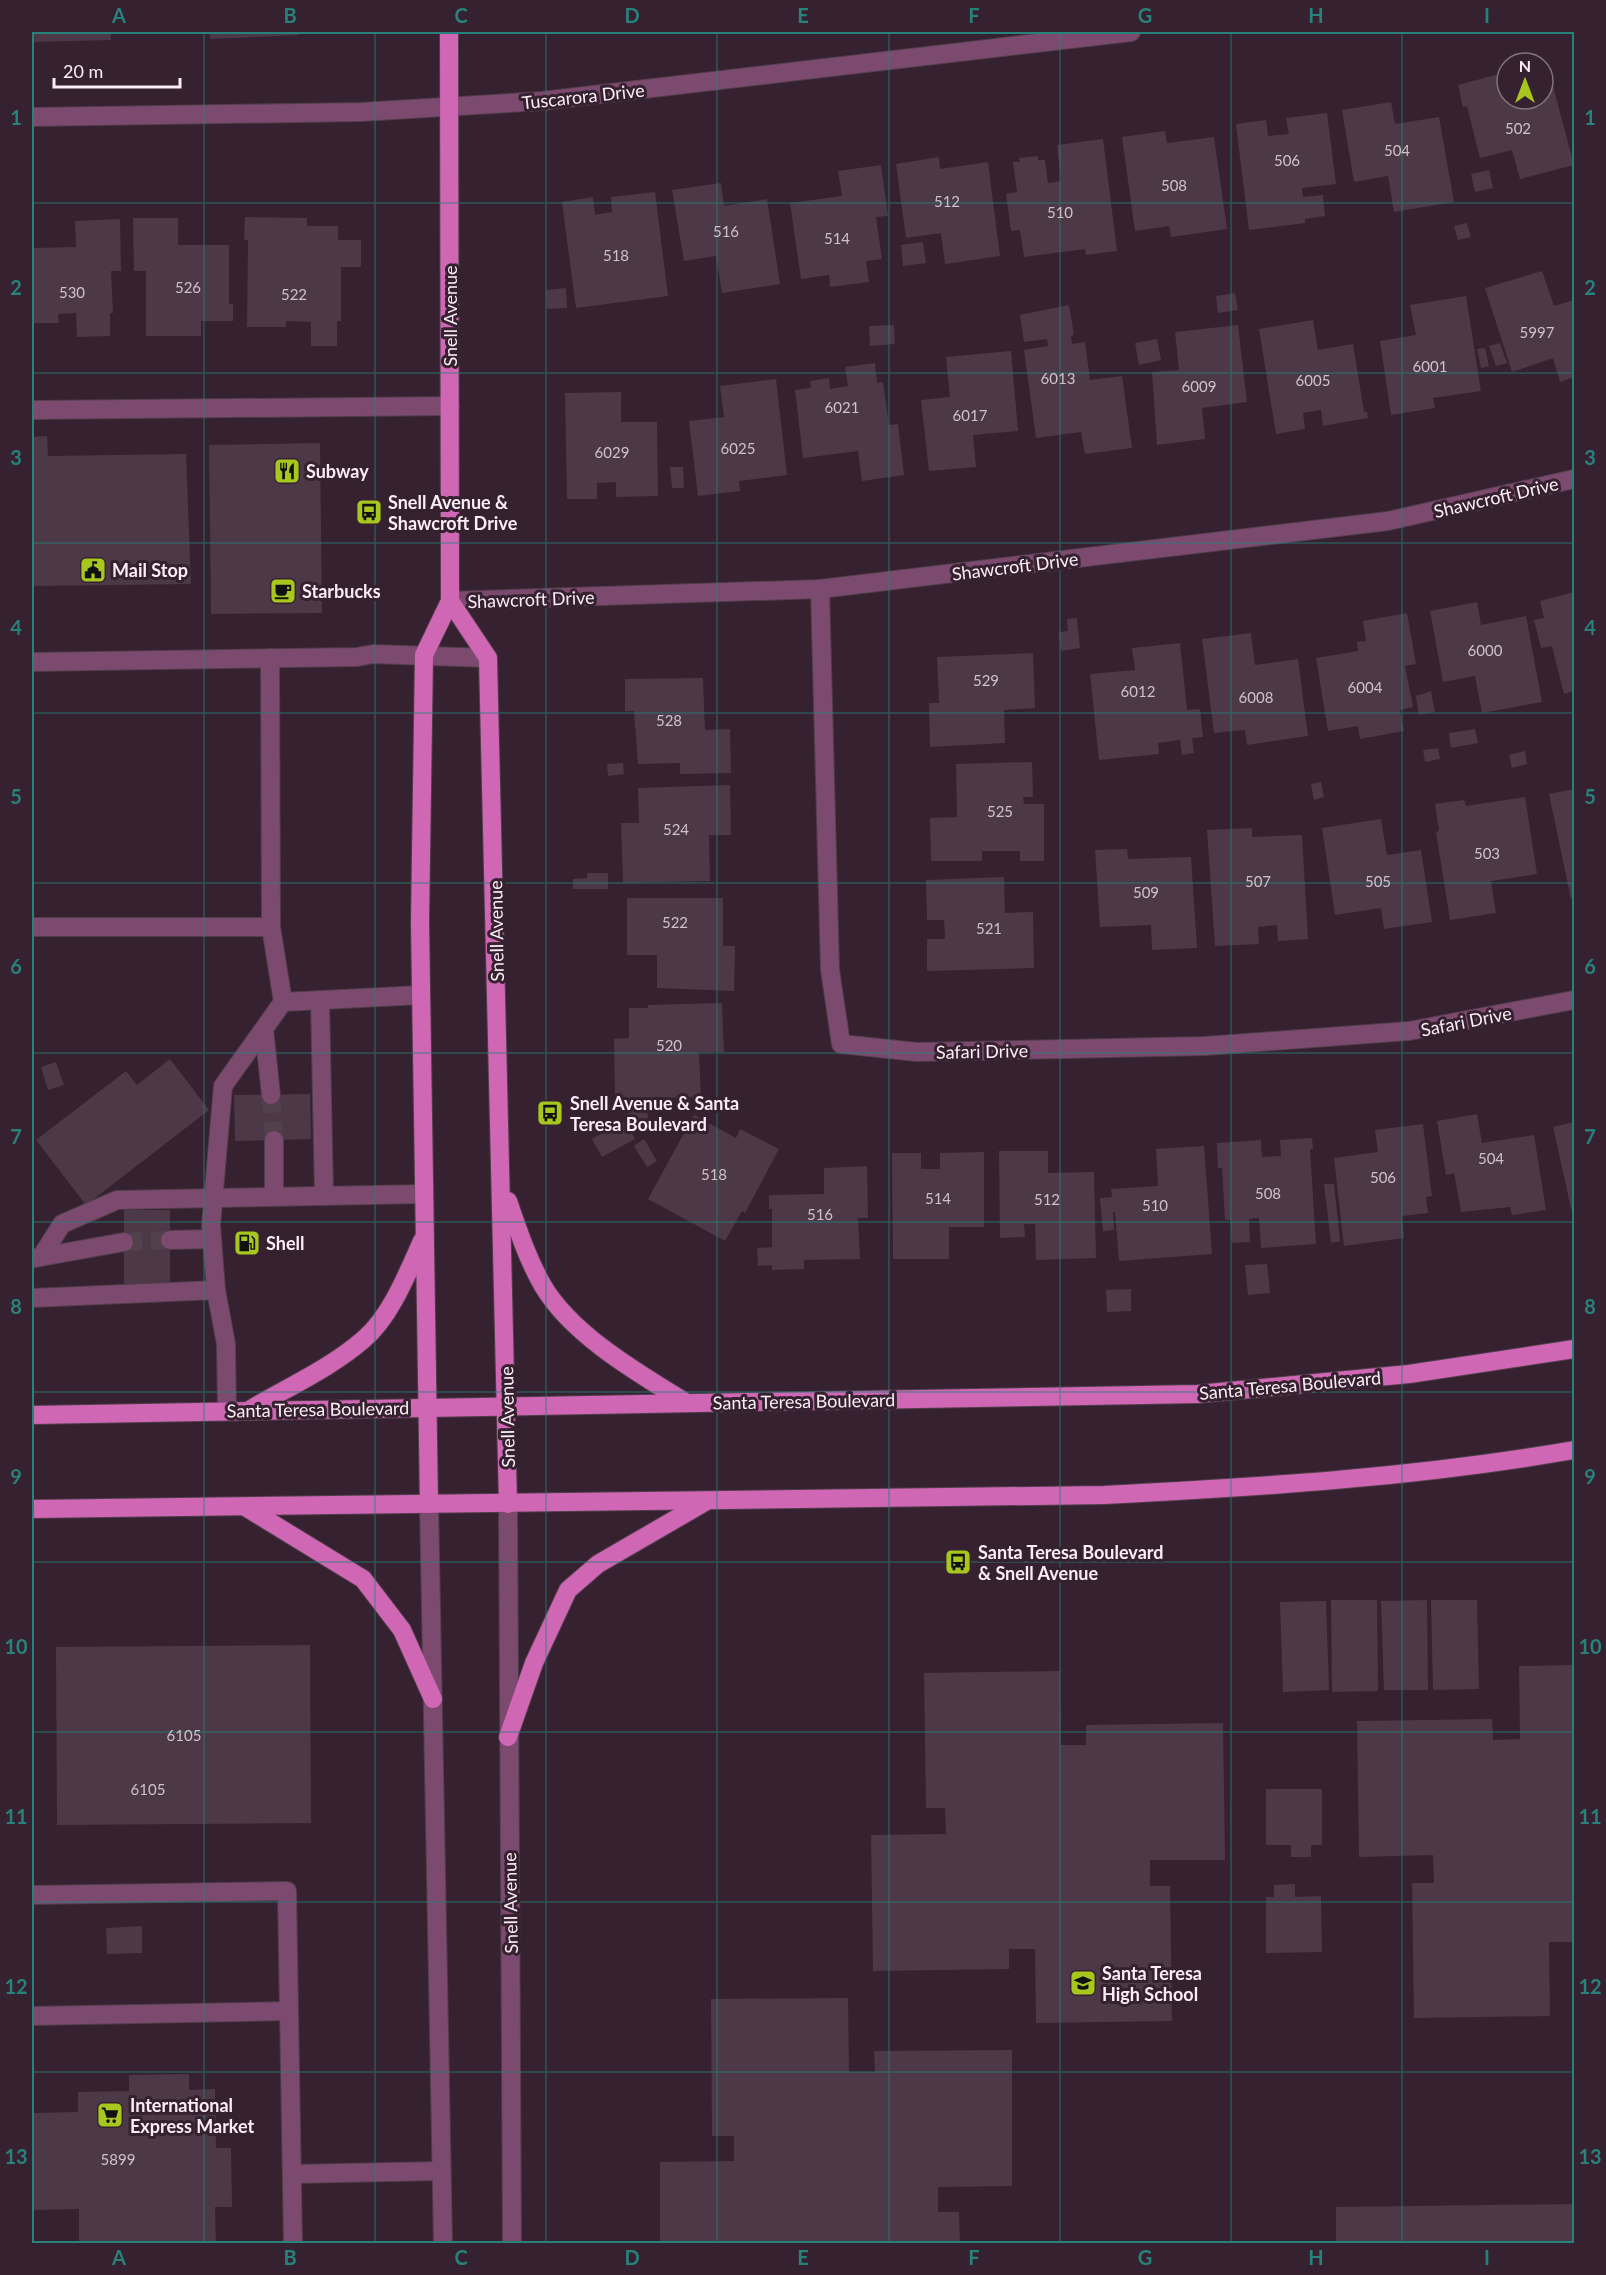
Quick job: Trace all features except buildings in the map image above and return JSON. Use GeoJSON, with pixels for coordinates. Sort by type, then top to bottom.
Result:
{"type":"FeatureCollection","features":[{"type":"Feature","properties":{"kind":"main road","name":"Snell Avenue"},"geometry":{"type":"LineString","coordinates":[[429,1504],[422,995],[424,655],[450,601],[449,32]]}},
{"type":"Feature","properties":{"kind":"main road"},"geometry":{"type":"LineString","coordinates":[[450,601],[488,658]]}},
{"type":"Feature","properties":{"kind":"main road","name":"Snell Avenue"},"geometry":{"type":"LineString","coordinates":[[488,658],[508,1504]]}},
{"type":"Feature","properties":{"kind":"main road"},"geometry":{"type":"LineString","coordinates":[[502,1185],[531,1261],[544,1288],[558,1305],[573,1322],[631,1368],[685,1402]]}},
{"type":"Feature","properties":{"kind":"main road"},"geometry":{"type":"LineString","coordinates":[[248,1410],[327,1366],[366,1338],[396,1297],[424,1236]]}},
{"type":"Feature","properties":{"kind":"main road","name":"Santa Teresa Boulevard"},"geometry":{"type":"LineString","coordinates":[[32,1415],[426,1406],[1198,1395],[1409,1374],[1575,1349]]}},
{"type":"Feature","properties":{"kind":"main road"},"geometry":{"type":"LineString","coordinates":[[32,1509],[1104,1495],[1277,1486],[1486,1466],[1575,1450]]}},
{"type":"Feature","properties":{"kind":"main road"},"geometry":{"type":"LineString","coordinates":[[508,1737],[534,1663],[568,1590],[598,1564],[706,1501]]}},
{"type":"Feature","properties":{"kind":"main road"},"geometry":{"type":"LineString","coordinates":[[246,1507],[363,1579],[402,1630],[433,1699]]}},
{"type":"Feature","properties":{"kind":"street","name":"Tuscarora Drive"},"geometry":{"type":"LineString","coordinates":[[32,117],[361,112],[542,101],[1095,34],[1131,32]]}},
{"type":"Feature","properties":{"kind":"street"},"geometry":{"type":"LineString","coordinates":[[32,410],[450,406]]}},
{"type":"Feature","properties":{"kind":"street","name":"Shawcroft Drive"},"geometry":{"type":"LineString","coordinates":[[450,601],[820,590],[1388,521],[1575,479]]}},
{"type":"Feature","properties":{"kind":"street","name":"Safari Drive"},"geometry":{"type":"LineString","coordinates":[[820,590],[830,969],[841,1044],[917,1052],[1205,1046],[1409,1031],[1575,1000]]}},
{"type":"Feature","properties":{"kind":"street"},"geometry":{"type":"LineString","coordinates":[[32,662],[424,655],[488,658]]}},
{"type":"Feature","properties":{"kind":"street"},"geometry":{"type":"LineString","coordinates":[[227,1411],[226,1344],[216,1290],[212,1239],[223,1086],[283,1002],[272,927],[270,658]]}},
{"type":"Feature","properties":{"kind":"street"},"geometry":{"type":"LineString","coordinates":[[32,927],[272,927]]}},
{"type":"Feature","properties":{"kind":"street"},"geometry":{"type":"LineString","coordinates":[[283,1002],[422,995]]}},
{"type":"Feature","properties":{"kind":"street"},"geometry":{"type":"LineString","coordinates":[[320,1000],[324,1194]]}},
{"type":"Feature","properties":{"kind":"street"},"geometry":{"type":"LineString","coordinates":[[264,1029],[272,1095]]}},
{"type":"Feature","properties":{"kind":"street"},"geometry":{"type":"LineString","coordinates":[[274,1140],[274,1195]]}},
{"type":"Feature","properties":{"kind":"street"},"geometry":{"type":"LineString","coordinates":[[36,1258],[62,1224],[117,1200],[214,1196],[424,1194]]}},
{"type":"Feature","properties":{"kind":"street"},"geometry":{"type":"LineString","coordinates":[[170,1240],[212,1239]]}},
{"type":"Feature","properties":{"kind":"street"},"geometry":{"type":"LineString","coordinates":[[36,1258],[124,1242]]}},
{"type":"Feature","properties":{"kind":"street"},"geometry":{"type":"LineString","coordinates":[[32,1298],[216,1290]]}},
{"type":"Feature","properties":{"kind":"street","name":"Snell Avenue"},"geometry":{"type":"LineString","coordinates":[[429,1504],[443,2244]]}},
{"type":"Feature","properties":{"kind":"street","name":"Snell Avenue"},"geometry":{"type":"LineString","coordinates":[[508,1504],[512,2244]]}},
{"type":"Feature","properties":{"kind":"street"},"geometry":{"type":"LineString","coordinates":[[32,1895],[287,1891],[293,2244]]}},
{"type":"Feature","properties":{"kind":"street"},"geometry":{"type":"LineString","coordinates":[[32,2016],[289,2011]]}},
{"type":"Feature","properties":{"kind":"street"},"geometry":{"type":"LineString","coordinates":[[292,2174],[440,2171]]}},
{"type":"Feature","properties":{"kind":"tunnel"},"geometry":{"type":"LineString","coordinates":[[271,1095],[274,1140]]}},
{"type":"Feature","properties":{"kind":"tunnel"},"geometry":{"type":"LineString","coordinates":[[124,1242],[170,1240]]}},
{"type":"Feature","properties":{"kind":"place","name":"Subway"},"geometry":{"type":"Point","coordinates":[287,471]}},
{"type":"Feature","properties":{"kind":"place","name":"Snell Avenue & Shawcroft Drive"},"geometry":{"type":"Point","coordinates":[369,512]}},
{"type":"Feature","properties":{"kind":"place","name":"Mail Stop"},"geometry":{"type":"Point","coordinates":[93,570]}},
{"type":"Feature","properties":{"kind":"place","name":"Starbucks"},"geometry":{"type":"Point","coordinates":[283,591]}},
{"type":"Feature","properties":{"kind":"place","name":"Snell Avenue & Santa Teresa Boulevard"},"geometry":{"type":"Point","coordinates":[550,1113]}},
{"type":"Feature","properties":{"kind":"place","name":"Shell"},"geometry":{"type":"Point","coordinates":[247,1243]}},
{"type":"Feature","properties":{"kind":"place","name":"Santa Teresa Boulevard & Snell Avenue"},"geometry":{"type":"Point","coordinates":[958,1562]}},
{"type":"Feature","properties":{"kind":"place","name":"Santa Teresa High School"},"geometry":{"type":"Point","coordinates":[1083,1983]}},
{"type":"Feature","properties":{"kind":"place","name":"International Express Market"},"geometry":{"type":"Point","coordinates":[110,2115]}}]}
